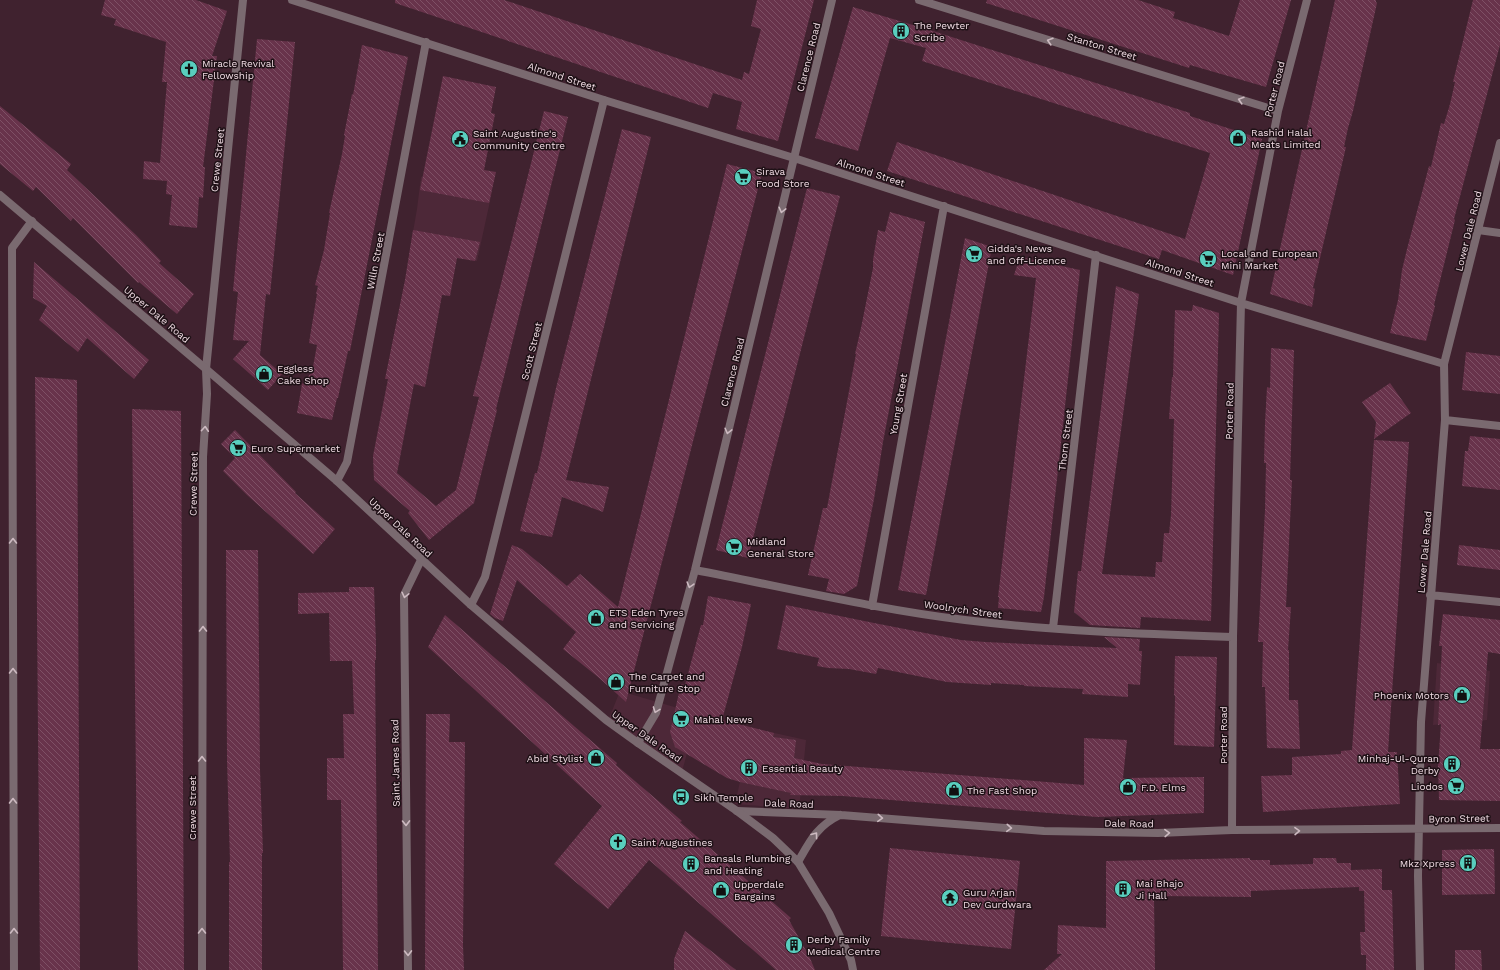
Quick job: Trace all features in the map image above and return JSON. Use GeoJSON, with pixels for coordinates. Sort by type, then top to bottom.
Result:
{"type":"FeatureCollection","features":[{"type":"Feature","properties":{"kind":"street","name":"Crewe Street"},"geometry":{"type":"LineString","coordinates":[[202,970],[203,456],[206,368],[243,0]]}},
{"type":"Feature","properties":{"kind":"street","name":"Almond Street"},"geometry":{"type":"LineString","coordinates":[[292,0],[604,100],[794,158],[1242,303],[1444,364]]}},
{"type":"Feature","properties":{"kind":"street","name":"Clarence Road"},"geometry":{"type":"LineString","coordinates":[[638,743],[656,713],[694,570],[832,0]]}},
{"type":"Feature","properties":{"kind":"street","name":"Stanton Street"},"geometry":{"type":"LineString","coordinates":[[919,0],[1278,111]]}},
{"type":"Feature","properties":{"kind":"street","name":"Porter Road"},"geometry":{"type":"LineString","coordinates":[[1232,830],[1233,637],[1242,303],[1278,111],[1307,0]]}},
{"type":"Feature","properties":{"kind":"street","name":"Willn Street"},"geometry":{"type":"LineString","coordinates":[[337,482],[347,462],[426,42]]}},
{"type":"Feature","properties":{"kind":"street","name":"Scott Street"},"geometry":{"type":"LineString","coordinates":[[471,605],[485,577],[604,100]]}},
{"type":"Feature","properties":{"kind":"street","name":"Lower Dale Road"},"geometry":{"type":"LineString","coordinates":[[1420,970],[1418,829],[1421,722],[1445,420],[1444,364],[1500,143]]}},
{"type":"Feature","properties":{"kind":"street","name":"Upper Dale Road"},"geometry":{"type":"LineString","coordinates":[[0,195],[206,368],[337,482],[471,605],[606,720],[737,811],[773,838],[798,862],[829,913],[851,960],[854,970]]}},
{"type":"Feature","properties":{"kind":"street","name":"Young Street"},"geometry":{"type":"LineString","coordinates":[[872,606],[944,206]]}},
{"type":"Feature","properties":{"kind":"street"},"geometry":{"type":"LineString","coordinates":[[14,970],[12,248],[32,221]]}},
{"type":"Feature","properties":{"kind":"street"},"geometry":{"type":"LineString","coordinates":[[1478,230],[1500,233]]}},
{"type":"Feature","properties":{"kind":"street","name":"Thorn Street"},"geometry":{"type":"LineString","coordinates":[[1053,628],[1096,255]]}},
{"type":"Feature","properties":{"kind":"street"},"geometry":{"type":"LineString","coordinates":[[1445,420],[1500,426]]}},
{"type":"Feature","properties":{"kind":"street","name":"Saint James Road"},"geometry":{"type":"LineString","coordinates":[[408,970],[404,595],[421,560]]}},
{"type":"Feature","properties":{"kind":"street","name":"Woolrych Street"},"geometry":{"type":"LineString","coordinates":[[694,570],[872,606],[963,620],[1012,626],[1233,637]]}},
{"type":"Feature","properties":{"kind":"street"},"geometry":{"type":"LineString","coordinates":[[1430,595],[1500,602]]}},
{"type":"Feature","properties":{"kind":"street","name":"Dale Road"},"geometry":{"type":"LineString","coordinates":[[737,811],[841,815],[1044,831],[1158,833],[1232,830],[1418,829]]}},
{"type":"Feature","properties":{"kind":"street"},"geometry":{"type":"LineString","coordinates":[[798,862],[818,830],[828,821],[841,815]]}},
{"type":"Feature","properties":{"kind":"street","name":"Byron Street"},"geometry":{"type":"LineString","coordinates":[[1418,829],[1500,828]]}},
{"type":"Feature","properties":{"kind":"shaded area"},"geometry":{"type":"Polygon","coordinates":[[[421,177],[492,192],[477,261],[410,249],[421,177]]]}},
{"type":"Feature","properties":{"kind":"shaded area","name":"Phoenix Motors"},"geometry":{"type":"Polygon","coordinates":[[[1437,663],[1490,671],[1487,720],[1433,725],[1437,663]]]}},
{"type":"Feature","properties":{"kind":"shaded area"},"geometry":{"type":"Polygon","coordinates":[[[620,691],[698,714],[681,775],[608,721],[620,691]]]}},
{"type":"Feature","properties":{"kind":"shaded area"},"geometry":{"type":"Polygon","coordinates":[[[752,728],[806,740],[799,809],[735,804],[752,728]]]}},
{"type":"Feature","properties":{"kind":"building"},"geometry":{"type":"Polygon","coordinates":[[[105,0],[196,0],[227,11],[212,56],[217,56],[203,167],[205,167],[203,198],[199,197],[197,228],[169,225],[172,195],[166,194],[167,181],[143,179],[144,161],[160,163],[167,82],[162,82],[166,42],[114,25],[116,19],[101,15],[105,0]]]}},
{"type":"Feature","properties":{"kind":"building"},"geometry":{"type":"Polygon","coordinates":[[[395,0],[504,0],[742,80],[744,72],[749,74],[761,29],[751,26],[757,0],[814,0],[778,141],[736,129],[742,102],[713,93],[708,108],[395,3],[395,0]]]}},
{"type":"Feature","properties":{"kind":"building"},"geometry":{"type":"Polygon","coordinates":[[[987,0],[1138,0],[1175,12],[1173,18],[1229,36],[1240,0],[1291,0],[1266,87],[1190,65],[1189,68],[986,3],[987,0]]]}},
{"type":"Feature","properties":{"kind":"building"},"geometry":{"type":"Polygon","coordinates":[[[1335,0],[1376,0],[1377,3],[1348,128],[1344,147],[1346,147],[1313,288],[1315,289],[1312,307],[1270,294],[1335,0]]]}},
{"type":"Feature","properties":{"kind":"building"},"geometry":{"type":"Polygon","coordinates":[[[1473,0],[1500,0],[1500,45],[1454,219],[1426,341],[1390,333],[1398,300],[1402,270],[1407,249],[1429,166],[1431,167],[1441,123],[1444,124],[1450,104],[1455,82],[1453,82],[1473,0]]]}},
{"type":"Feature","properties":{"kind":"building"},"geometry":{"type":"Polygon","coordinates":[[[853,7],[1190,113],[1190,116],[1262,139],[1233,275],[1162,250],[1159,259],[887,171],[897,142],[1185,239],[1210,153],[922,61],[926,48],[890,38],[858,151],[815,138],[853,7]]]}},
{"type":"Feature","properties":{"kind":"building"},"geometry":{"type":"Polygon","coordinates":[[[257,39],[295,42],[270,295],[266,294],[260,355],[282,374],[268,390],[233,359],[249,341],[233,340],[238,292],[233,291],[257,39]]]}},
{"type":"Feature","properties":{"kind":"building"},"geometry":{"type":"Polygon","coordinates":[[[362,45],[408,57],[350,351],[348,351],[332,420],[297,413],[302,384],[312,372],[317,345],[309,343],[318,286],[315,285],[324,250],[329,213],[342,154],[344,135],[362,45]]]}},
{"type":"Feature","properties":{"kind":"building","name":"Saint Augustine's Community Centre"},"geometry":{"type":"Polygon","coordinates":[[[443,76],[496,87],[491,113],[495,114],[484,170],[496,172],[489,203],[420,190],[443,76]]]}},
{"type":"Feature","properties":{"kind":"building"},"geometry":{"type":"Polygon","coordinates":[[[0,106],[71,164],[67,170],[136,235],[161,261],[159,263],[194,294],[177,314],[139,282],[138,283],[73,218],[71,221],[36,187],[33,191],[0,164],[0,106]]]}},
{"type":"Feature","properties":{"kind":"building"},"geometry":{"type":"Polygon","coordinates":[[[544,111],[568,117],[474,503],[429,540],[408,513],[410,511],[374,480],[373,456],[388,379],[385,379],[405,280],[413,230],[480,242],[475,261],[457,258],[450,296],[442,295],[425,387],[414,384],[397,473],[436,506],[456,490],[479,397],[473,396],[544,111]]]}},
{"type":"Feature","properties":{"kind":"building"},"geometry":{"type":"Polygon","coordinates":[[[622,129],[651,137],[566,480],[609,487],[603,512],[562,497],[552,537],[520,531],[535,473],[537,473],[556,388],[622,129]]]}},
{"type":"Feature","properties":{"kind":"building"},"geometry":{"type":"Polygon","coordinates":[[[727,164],[762,173],[626,702],[563,649],[576,632],[517,580],[503,621],[490,614],[512,545],[522,549],[567,586],[580,574],[618,607],[727,164]]]}},
{"type":"Feature","properties":{"kind":"building"},"geometry":{"type":"Polygon","coordinates":[[[807,188],[840,196],[748,558],[716,550],[807,188]]]}},
{"type":"Feature","properties":{"kind":"building"},"geometry":{"type":"Polygon","coordinates":[[[890,212],[925,222],[857,586],[844,594],[826,591],[829,579],[808,575],[823,508],[827,508],[855,354],[873,268],[878,230],[885,232],[890,212]]]}},
{"type":"Feature","properties":{"kind":"building"},"geometry":{"type":"Polygon","coordinates":[[[965,238],[992,247],[926,595],[898,590],[965,238]]]}},
{"type":"Feature","properties":{"kind":"building"},"geometry":{"type":"Polygon","coordinates":[[[1020,257],[1080,270],[1044,597],[1041,612],[998,608],[998,597],[1036,278],[1014,275],[1020,257]]]}},
{"type":"Feature","properties":{"kind":"building"},"geometry":{"type":"Polygon","coordinates":[[[34,262],[149,360],[134,379],[87,338],[78,352],[39,320],[47,306],[33,298],[34,262]]]}},
{"type":"Feature","properties":{"kind":"building"},"geometry":{"type":"Polygon","coordinates":[[[1116,286],[1139,294],[1102,574],[1155,577],[1156,562],[1162,562],[1164,533],[1169,533],[1171,515],[1174,419],[1169,419],[1173,377],[1175,310],[1192,311],[1193,305],[1219,313],[1211,621],[1141,617],[1140,628],[1090,625],[1074,612],[1078,571],[1081,571],[1116,286]]]}},
{"type":"Feature","properties":{"kind":"building"},"geometry":{"type":"Polygon","coordinates":[[[1271,348],[1294,350],[1290,480],[1292,480],[1286,607],[1291,607],[1288,650],[1289,700],[1298,700],[1300,749],[1267,748],[1265,687],[1262,687],[1263,642],[1258,642],[1265,510],[1265,423],[1267,387],[1270,388],[1271,348]]]}},
{"type":"Feature","properties":{"kind":"building"},"geometry":{"type":"Polygon","coordinates":[[[1466,352],[1500,356],[1500,394],[1462,390],[1466,352]]]}},
{"type":"Feature","properties":{"kind":"building"},"geometry":{"type":"Polygon","coordinates":[[[35,377],[77,380],[80,970],[40,970],[35,377]]]}},
{"type":"Feature","properties":{"kind":"building"},"geometry":{"type":"Polygon","coordinates":[[[1390,383],[1411,413],[1374,439],[1376,422],[1362,402],[1390,383]]]}},
{"type":"Feature","properties":{"kind":"building"},"geometry":{"type":"Polygon","coordinates":[[[132,409],[181,411],[184,970],[138,970],[132,409]]]}},
{"type":"Feature","properties":{"kind":"building"},"geometry":{"type":"Polygon","coordinates":[[[235,430],[296,492],[295,493],[335,529],[313,554],[247,495],[223,471],[235,458],[221,444],[235,430]]]}},
{"type":"Feature","properties":{"kind":"building"},"geometry":{"type":"Polygon","coordinates":[[[1470,436],[1500,439],[1500,490],[1462,486],[1465,451],[1468,451],[1470,436]]]}},
{"type":"Feature","properties":{"kind":"building"},"geometry":{"type":"Polygon","coordinates":[[[1374,440],[1409,442],[1388,752],[1397,752],[1400,804],[1263,812],[1261,776],[1292,775],[1292,757],[1341,754],[1341,751],[1352,750],[1374,440]]]}},
{"type":"Feature","properties":{"kind":"building"},"geometry":{"type":"Polygon","coordinates":[[[1459,545],[1500,550],[1500,570],[1457,565],[1459,545]]]}},
{"type":"Feature","properties":{"kind":"building"},"geometry":{"type":"Polygon","coordinates":[[[226,550],[258,550],[260,770],[263,853],[262,970],[229,970],[230,862],[227,760],[226,550]]]}},
{"type":"Feature","properties":{"kind":"building"},"geometry":{"type":"Polygon","coordinates":[[[349,587],[374,587],[376,644],[378,970],[343,970],[341,800],[327,800],[327,758],[344,758],[343,714],[354,714],[352,661],[330,661],[329,613],[298,614],[298,593],[349,592],[349,587]]]}},
{"type":"Feature","properties":{"kind":"building"},"geometry":{"type":"Polygon","coordinates":[[[708,596],[751,604],[742,647],[722,720],[774,733],[773,737],[796,740],[794,758],[822,764],[1084,785],[1084,738],[1127,740],[1123,778],[1204,777],[1204,813],[1097,817],[843,796],[790,795],[791,793],[727,778],[675,747],[670,732],[681,684],[685,685],[701,625],[703,625],[708,596]]]}},
{"type":"Feature","properties":{"kind":"building"},"geometry":{"type":"Polygon","coordinates":[[[786,605],[961,640],[1117,648],[1104,637],[1140,639],[1139,651],[1142,651],[1140,685],[1128,684],[1128,697],[1082,694],[1083,689],[991,683],[991,685],[947,682],[878,668],[876,674],[849,669],[817,666],[819,658],[777,649],[786,605]]]}},
{"type":"Feature","properties":{"kind":"building"},"geometry":{"type":"Polygon","coordinates":[[[1443,614],[1500,620],[1500,654],[1488,652],[1480,749],[1500,749],[1500,801],[1439,800],[1438,766],[1441,724],[1438,725],[1442,646],[1439,646],[1443,614]]]}},
{"type":"Feature","properties":{"kind":"building"},"geometry":{"type":"Polygon","coordinates":[[[445,615],[617,763],[616,765],[682,821],[680,822],[791,918],[789,920],[815,970],[776,970],[649,860],[608,909],[554,864],[602,806],[428,647],[445,615]]]}},
{"type":"Feature","properties":{"kind":"building"},"geometry":{"type":"Polygon","coordinates":[[[1175,656],[1217,657],[1214,747],[1174,745],[1175,656]]]}},
{"type":"Feature","properties":{"kind":"building"},"geometry":{"type":"Polygon","coordinates":[[[426,714],[450,714],[449,742],[465,742],[464,970],[425,970],[426,714]]]}},
{"type":"Feature","properties":{"kind":"building","name":"Guru Arjan Dev Gurdwara"},"geometry":{"type":"Polygon","coordinates":[[[890,848],[1020,861],[1011,949],[881,936],[890,848]]]}},
{"type":"Feature","properties":{"kind":"building","name":"Mkz Xpress"},"geometry":{"type":"Polygon","coordinates":[[[1494,849],[1495,894],[1442,895],[1442,850],[1494,849]]]}},
{"type":"Feature","properties":{"kind":"building"},"geometry":{"type":"Polygon","coordinates":[[[1250,858],[1250,860],[1270,860],[1270,865],[1313,864],[1313,858],[1336,858],[1337,863],[1351,863],[1351,870],[1382,869],[1382,890],[1392,890],[1394,970],[1366,970],[1366,955],[1361,955],[1360,932],[1365,932],[1364,891],[1359,891],[1359,887],[1251,891],[1251,897],[1161,896],[1161,898],[1154,898],[1155,970],[1044,970],[1062,954],[1057,954],[1058,925],[1106,928],[1106,861],[1250,858]]]}},
{"type":"Feature","properties":{"kind":"building"},"geometry":{"type":"Polygon","coordinates":[[[685,931],[736,970],[674,970],[674,959],[685,931]]]}},
{"type":"Feature","properties":{"kind":"building"},"geometry":{"type":"Polygon","coordinates":[[[1455,950],[1481,950],[1482,970],[1455,970],[1455,950]]]}},
{"type":"Feature","properties":{"kind":"place","name":"The Pewter Scribe"},"geometry":{"type":"Point","coordinates":[901,31]}},
{"type":"Feature","properties":{"kind":"place","name":"Miracle Revival Fellowship"},"geometry":{"type":"Point","coordinates":[189,69]}},
{"type":"Feature","properties":{"kind":"place","name":"Rashid Halal Meats Limited"},"geometry":{"type":"Point","coordinates":[1238,138]}},
{"type":"Feature","properties":{"kind":"place","name":"Saint Augustine's Community Centre"},"geometry":{"type":"Point","coordinates":[460,139]}},
{"type":"Feature","properties":{"kind":"place","name":"Sirava Food Store"},"geometry":{"type":"Point","coordinates":[743,177]}},
{"type":"Feature","properties":{"kind":"place","name":"Gidda's News and Off-Licence"},"geometry":{"type":"Point","coordinates":[974,254]}},
{"type":"Feature","properties":{"kind":"place","name":"Local and European Mini Market"},"geometry":{"type":"Point","coordinates":[1208,259]}},
{"type":"Feature","properties":{"kind":"place","name":"Eggless Cake Shop"},"geometry":{"type":"Point","coordinates":[264,374]}},
{"type":"Feature","properties":{"kind":"place","name":"Euro Supermarket"},"geometry":{"type":"Point","coordinates":[238,448]}},
{"type":"Feature","properties":{"kind":"place","name":"Midland General Store"},"geometry":{"type":"Point","coordinates":[734,547]}},
{"type":"Feature","properties":{"kind":"place","name":"ETS Eden Tyres and Servicing"},"geometry":{"type":"Point","coordinates":[596,618]}},
{"type":"Feature","properties":{"kind":"place","name":"The Carpet and Furniture Stop"},"geometry":{"type":"Point","coordinates":[616,682]}},
{"type":"Feature","properties":{"kind":"place","name":"Phoenix Motors"},"geometry":{"type":"Point","coordinates":[1462,695]}},
{"type":"Feature","properties":{"kind":"place","name":"Mahal News"},"geometry":{"type":"Point","coordinates":[681,719]}},
{"type":"Feature","properties":{"kind":"place","name":"Abid Stylist"},"geometry":{"type":"Point","coordinates":[596,758]}},
{"type":"Feature","properties":{"kind":"place","name":"Minhaj-Ul-Quran Derby"},"geometry":{"type":"Point","coordinates":[1452,764]}},
{"type":"Feature","properties":{"kind":"place","name":"Essential Beauty"},"geometry":{"type":"Point","coordinates":[749,768]}},
{"type":"Feature","properties":{"kind":"place","name":"Liodos"},"geometry":{"type":"Point","coordinates":[1456,786]}},
{"type":"Feature","properties":{"kind":"place","name":"F.D. Elms"},"geometry":{"type":"Point","coordinates":[1128,787]}},
{"type":"Feature","properties":{"kind":"place","name":"The Fast Shop"},"geometry":{"type":"Point","coordinates":[954,790]}},
{"type":"Feature","properties":{"kind":"place","name":"Sikh Temple"},"geometry":{"type":"Point","coordinates":[681,797]}},
{"type":"Feature","properties":{"kind":"place","name":"Saint Augustines"},"geometry":{"type":"Point","coordinates":[618,842]}},
{"type":"Feature","properties":{"kind":"place","name":"Mkz Xpress"},"geometry":{"type":"Point","coordinates":[1468,863]}},
{"type":"Feature","properties":{"kind":"place","name":"Bansals Plumbing and Heating"},"geometry":{"type":"Point","coordinates":[691,864]}},
{"type":"Feature","properties":{"kind":"place","name":"Mai Bhajo Ji Hall"},"geometry":{"type":"Point","coordinates":[1123,889]}},
{"type":"Feature","properties":{"kind":"place","name":"Upperdale Bargains"},"geometry":{"type":"Point","coordinates":[721,890]}},
{"type":"Feature","properties":{"kind":"place","name":"Guru Arjan Dev Gurdwara"},"geometry":{"type":"Point","coordinates":[950,898]}},
{"type":"Feature","properties":{"kind":"place","name":"Derby Family Medical Centre"},"geometry":{"type":"Point","coordinates":[794,945]}}]}
